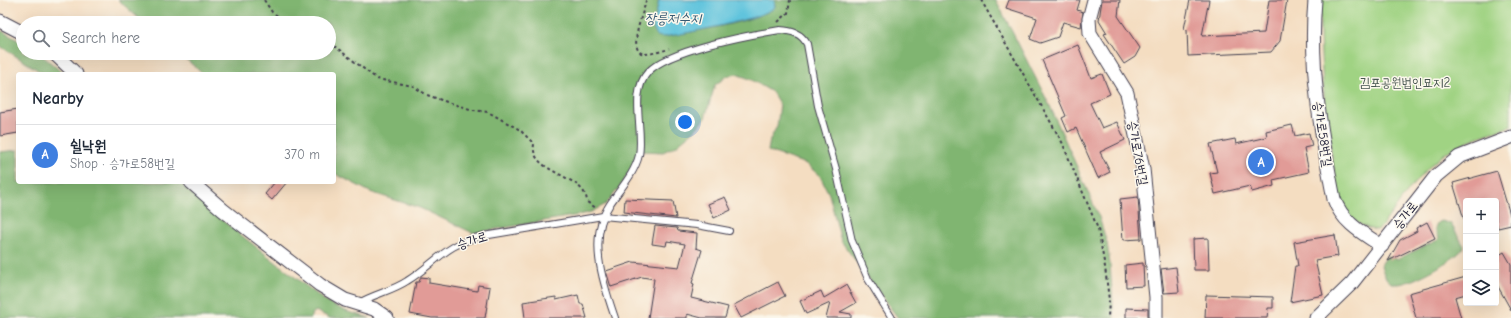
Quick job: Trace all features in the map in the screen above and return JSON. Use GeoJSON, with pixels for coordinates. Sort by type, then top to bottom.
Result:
{"type":"FeatureCollection","features":[{"type":"Feature","properties":{"kind":"street","name":"승가로76번길"},"geometry":{"type":"LineString","coordinates":[[1094,0],[1089,19],[1090,33],[1127,92],[1143,169],[1156,297],[1156,318]]}},
{"type":"Feature","properties":{"kind":"street","name":"승가로58번길"},"geometry":{"type":"LineString","coordinates":[[1315,0],[1313,41],[1317,102],[1334,199],[1340,214],[1348,222],[1382,246]]}},
{"type":"Feature","properties":{"kind":"street"},"geometry":{"type":"LineString","coordinates":[[0,21],[16,29]]}},
{"type":"Feature","properties":{"kind":"street"},"geometry":{"type":"LineString","coordinates":[[61,60],[74,72]]}},
{"type":"Feature","properties":{"kind":"street","name":"승가로"},"geometry":{"type":"LineString","coordinates":[[1316,318],[1341,295],[1382,246],[1426,188],[1449,165],[1472,151],[1511,137]]}},
{"type":"Feature","properties":{"kind":"street"},"geometry":{"type":"LineString","coordinates":[[193,184],[223,210],[320,285],[345,300],[374,309],[388,318]]}},
{"type":"Feature","properties":{"kind":"lane"},"geometry":{"type":"LineString","coordinates":[[615,318],[606,289],[598,253],[598,242],[603,216],[628,178],[637,159],[640,132],[639,99],[643,80],[647,73],[663,60],[696,49],[780,30],[794,32],[804,39],[809,51],[818,106],[838,175],[852,242],[868,279],[892,318]]}},
{"type":"Feature","properties":{"kind":"lane","name":"승가로"},"geometry":{"type":"LineString","coordinates":[[357,304],[406,282],[439,255],[461,241],[500,232],[603,216],[697,225],[729,231]]}},
{"type":"Feature","properties":{"kind":"path"},"geometry":{"type":"LineString","coordinates":[[264,0],[272,12],[277,16]]}},
{"type":"Feature","properties":{"kind":"path"},"geometry":{"type":"LineString","coordinates":[[646,0],[636,36],[637,48],[645,54],[671,48]]}},
{"type":"Feature","properties":{"kind":"path"},"geometry":{"type":"LineString","coordinates":[[775,23],[785,18],[788,13],[790,0]]}},
{"type":"Feature","properties":{"kind":"path"},"geometry":{"type":"LineString","coordinates":[[981,0],[1062,142],[1098,229],[1109,300],[1108,318]]}},
{"type":"Feature","properties":{"kind":"path"},"geometry":{"type":"LineString","coordinates":[[336,47],[377,79],[413,86],[427,95],[447,102],[473,110],[488,112],[520,130],[534,144],[538,161],[574,183],[586,193],[587,202],[603,216]]}},
{"type":"Feature","properties":{"kind":"green space"},"geometry":{"type":"Polygon","coordinates":[[[118,0],[659,0],[654,23],[669,36],[740,22],[766,13],[775,7],[774,0],[996,0],[1050,106],[1099,217],[1107,243],[1114,318],[898,318],[841,241],[829,194],[820,176],[806,164],[768,151],[770,140],[777,126],[780,105],[772,92],[750,79],[736,74],[727,76],[715,85],[705,118],[695,130],[676,146],[663,152],[640,151],[636,155],[630,171],[606,204],[591,212],[579,215],[473,233],[420,208],[370,192],[336,174],[336,72],[201,72],[187,60],[336,60],[336,16],[136,16],[118,0]]]}},
{"type":"Feature","properties":{"kind":"green space","name":"김포공원법인묘지2"},"geometry":{"type":"Polygon","coordinates":[[[1320,0],[1511,0],[1511,126],[1467,141],[1443,155],[1417,180],[1381,227],[1377,230],[1364,226],[1352,218],[1346,212],[1338,192],[1324,97],[1320,39],[1320,0]]]}},
{"type":"Feature","properties":{"kind":"green space"},"geometry":{"type":"Polygon","coordinates":[[[0,30],[16,39],[16,56],[0,46],[0,30]]]}},
{"type":"Feature","properties":{"kind":"green space"},"geometry":{"type":"Polygon","coordinates":[[[22,60],[47,60],[62,72],[41,72],[22,60]]]}},
{"type":"Feature","properties":{"kind":"green space"},"geometry":{"type":"Polygon","coordinates":[[[16,150],[16,184],[181,184],[218,217],[328,303],[348,312],[370,318],[330,318],[316,311],[310,318],[0,318],[0,152],[16,150]]]}},
{"type":"Feature","properties":{"kind":"green space"},"geometry":{"type":"Polygon","coordinates":[[[1442,221],[1451,224],[1463,244],[1463,249],[1451,259],[1420,277],[1402,284],[1389,282],[1385,277],[1381,265],[1386,257],[1397,259],[1438,240],[1439,238],[1435,228],[1437,223],[1442,221]]]}},
{"type":"Feature","properties":{"kind":"water","name":"장릉저수지"},"geometry":{"type":"Polygon","coordinates":[[[659,0],[774,0],[775,7],[769,11],[740,21],[704,30],[662,37],[657,36],[653,27],[659,0]]]}},
{"type":"Feature","properties":{"kind":"building"},"geometry":{"type":"Polygon","coordinates":[[[1009,0],[1080,0],[1077,10],[1083,12],[1081,27],[1063,22],[1058,37],[1040,43],[1030,39],[1037,18],[1006,8],[1009,0]]]}},
{"type":"Feature","properties":{"kind":"building"},"geometry":{"type":"Polygon","coordinates":[[[1102,0],[1120,0],[1118,16],[1140,48],[1135,57],[1124,64],[1104,34],[1107,33],[1099,20],[1102,0]]]}},
{"type":"Feature","properties":{"kind":"building"},"geometry":{"type":"Polygon","coordinates":[[[1190,0],[1209,0],[1202,36],[1264,33],[1269,0],[1287,0],[1280,41],[1271,52],[1188,56],[1187,30],[1184,29],[1190,0]]]}},
{"type":"Feature","properties":{"kind":"building"},"geometry":{"type":"Polygon","coordinates":[[[1078,45],[1091,78],[1102,74],[1110,94],[1090,103],[1102,128],[1117,122],[1125,140],[1100,152],[1110,172],[1098,178],[1076,128],[1068,132],[1062,118],[1066,116],[1042,60],[1078,45]]]}},
{"type":"Feature","properties":{"kind":"building"},"geometry":{"type":"Polygon","coordinates":[[[16,109],[16,133],[0,136],[0,112],[16,109]]]}},
{"type":"Feature","properties":{"kind":"building"},"geometry":{"type":"Polygon","coordinates":[[[1292,125],[1295,136],[1309,133],[1312,146],[1304,148],[1309,172],[1273,180],[1274,186],[1252,192],[1250,186],[1215,194],[1210,173],[1217,172],[1210,144],[1235,139],[1236,144],[1267,137],[1266,131],[1292,125]]]}},
{"type":"Feature","properties":{"kind":"building"},"geometry":{"type":"Polygon","coordinates":[[[1497,171],[1511,218],[1511,225],[1499,228],[1499,198],[1463,198],[1463,216],[1453,183],[1497,171]]]}},
{"type":"Feature","properties":{"kind":"building"},"geometry":{"type":"Polygon","coordinates":[[[273,184],[285,184],[272,200],[265,194],[273,184]]]}},
{"type":"Feature","properties":{"kind":"building"},"geometry":{"type":"Polygon","coordinates":[[[725,197],[731,210],[714,218],[708,204],[725,197]]]}},
{"type":"Feature","properties":{"kind":"building"},"geometry":{"type":"Polygon","coordinates":[[[1138,197],[1141,239],[1123,240],[1120,199],[1138,197]]]}},
{"type":"Feature","properties":{"kind":"building"},"geometry":{"type":"Polygon","coordinates":[[[625,199],[673,201],[676,218],[624,212],[625,199]]]}},
{"type":"Feature","properties":{"kind":"building"},"geometry":{"type":"Polygon","coordinates":[[[1427,222],[1435,238],[1388,261],[1400,240],[1417,231],[1416,228],[1427,222]]]}},
{"type":"Feature","properties":{"kind":"building"},"geometry":{"type":"Polygon","coordinates":[[[655,226],[677,228],[678,231],[697,233],[696,248],[702,250],[692,283],[694,284],[691,298],[728,307],[725,318],[702,318],[687,314],[687,318],[648,318],[654,279],[642,277],[611,287],[606,271],[633,262],[679,267],[685,244],[667,241],[666,246],[652,244],[655,226]]]}},
{"type":"Feature","properties":{"kind":"building"},"geometry":{"type":"Polygon","coordinates":[[[1335,235],[1338,256],[1315,260],[1323,295],[1290,302],[1295,266],[1298,266],[1294,242],[1335,235]]]}},
{"type":"Feature","properties":{"kind":"building"},"geometry":{"type":"Polygon","coordinates":[[[1208,238],[1209,270],[1194,270],[1193,239],[1208,238]]]}},
{"type":"Feature","properties":{"kind":"building"},"geometry":{"type":"Polygon","coordinates":[[[1504,252],[1511,264],[1511,310],[1499,288],[1499,255],[1504,252]]]}},
{"type":"Feature","properties":{"kind":"building"},"geometry":{"type":"Polygon","coordinates":[[[1143,263],[1144,286],[1126,287],[1125,265],[1143,263]]]}},
{"type":"Feature","properties":{"kind":"building"},"geometry":{"type":"Polygon","coordinates":[[[1176,267],[1179,292],[1164,293],[1161,269],[1176,267]]]}},
{"type":"Feature","properties":{"kind":"building"},"geometry":{"type":"Polygon","coordinates":[[[421,277],[429,278],[429,283],[477,291],[478,285],[490,287],[485,318],[432,318],[410,314],[416,282],[419,282],[421,277]]]}},
{"type":"Feature","properties":{"kind":"building"},"geometry":{"type":"Polygon","coordinates":[[[1463,278],[1463,295],[1455,297],[1461,318],[1416,318],[1409,293],[1463,278]]]}},
{"type":"Feature","properties":{"kind":"building"},"geometry":{"type":"Polygon","coordinates":[[[778,282],[785,296],[741,318],[734,305],[778,282]]]}},
{"type":"Feature","properties":{"kind":"building"},"geometry":{"type":"Polygon","coordinates":[[[846,285],[856,303],[840,312],[851,314],[851,318],[826,318],[830,303],[806,314],[800,301],[821,291],[824,298],[846,285]]]}},
{"type":"Feature","properties":{"kind":"building"},"geometry":{"type":"Polygon","coordinates":[[[578,295],[580,304],[583,304],[587,318],[525,318],[523,302],[556,297],[556,300],[578,295]]]}},
{"type":"Feature","properties":{"kind":"building"},"geometry":{"type":"Polygon","coordinates":[[[1206,295],[1273,297],[1273,308],[1268,308],[1267,318],[1205,318],[1206,295]]]}},
{"type":"Feature","properties":{"kind":"building"},"geometry":{"type":"Polygon","coordinates":[[[1126,308],[1148,309],[1148,318],[1126,318],[1126,308]]]}},
{"type":"Feature","properties":{"kind":"place","name":"쉴낙원"},"geometry":{"type":"Point","coordinates":[1261,162]}}]}
